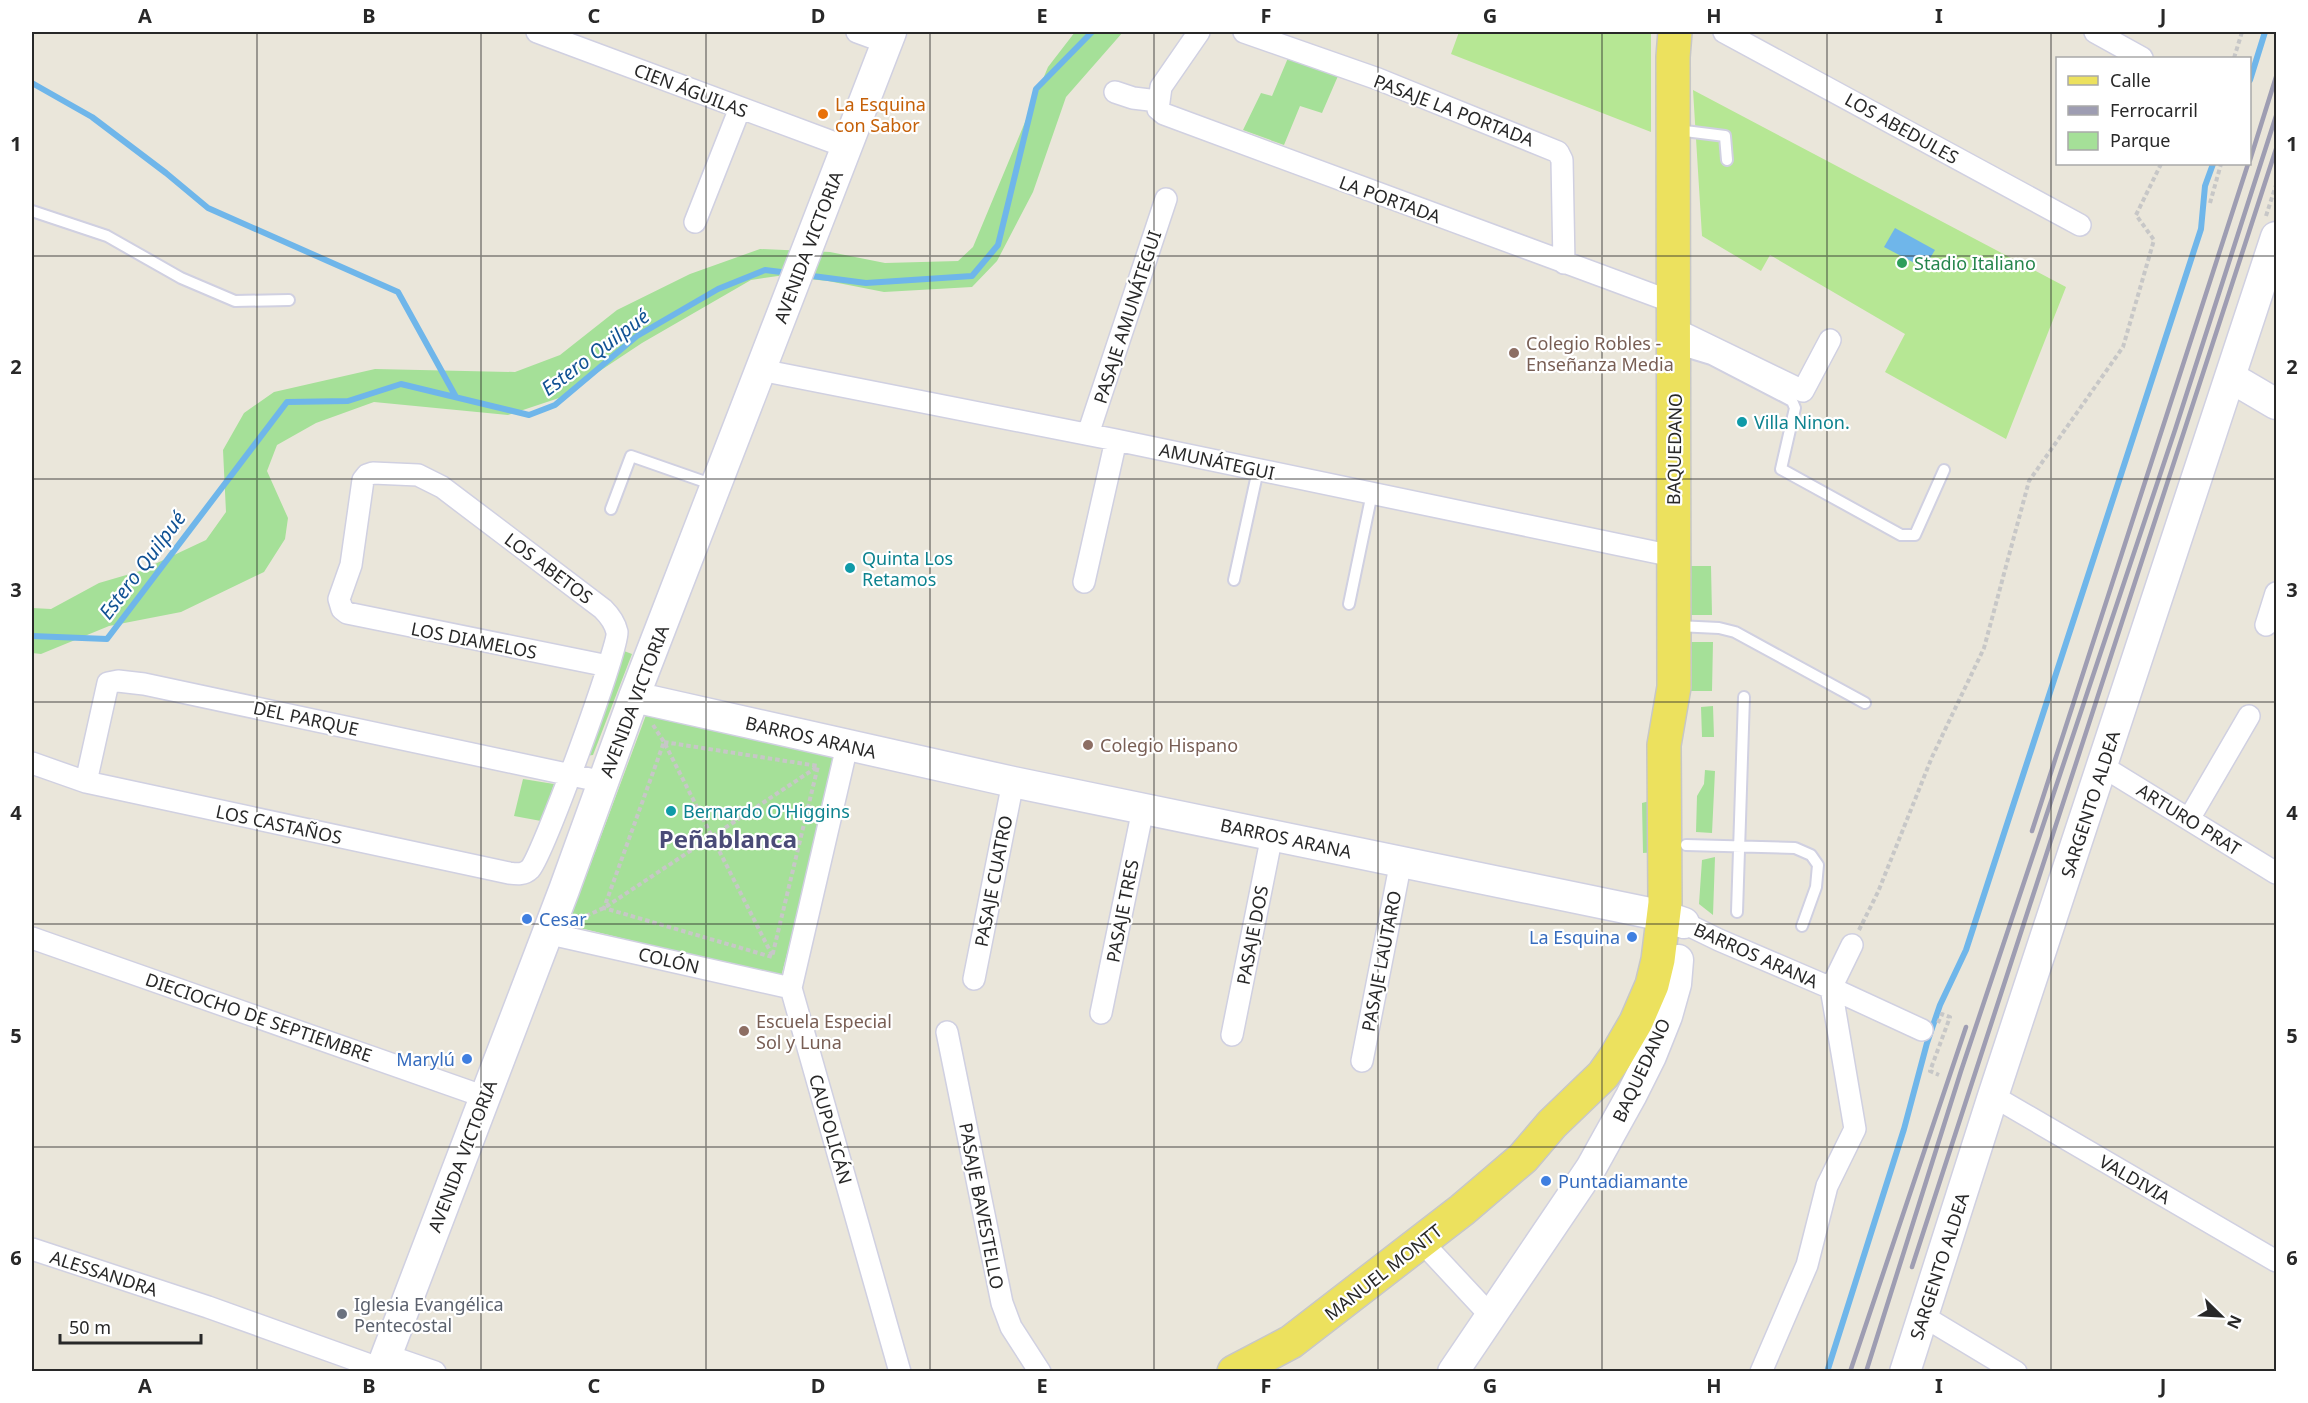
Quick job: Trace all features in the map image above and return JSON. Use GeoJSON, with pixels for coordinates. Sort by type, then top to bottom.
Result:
{"type":"FeatureCollection","features":[{"type":"Feature","properties":{"kind":"main road","name":"BAQUEDANO"},"geometry":{"type":"LineString","coordinates":[[1675,32],[1673,57],[1675,327],[1672,556],[1674,687],[1664,745],[1678,960]]}},
{"type":"Feature","properties":{"kind":"main road","name":"BAQUEDANO"},"geometry":{"type":"LineString","coordinates":[[1674,687],[1687,740],[1686,907],[1674,919]]}},
{"type":"Feature","properties":{"kind":"main road","name":"MANUEL MONTT"},"geometry":{"type":"LineString","coordinates":[[1234,1371],[1291,1342],[1422,1242],[1522,1158],[1552,1124],[1603,1076],[1625,1042],[1652,985],[1674,919]]}},
{"type":"Feature","properties":{"kind":"main road","name":"MANUEL MONTT"},"geometry":{"type":"LineString","coordinates":[[1522,1158],[1561,1136],[1598,1108],[1616,1087],[1645,1046],[1678,960]]}},
{"type":"Feature","properties":{"kind":"street","name":"CIEN ÁGUILAS"},"geometry":{"type":"LineString","coordinates":[[537,32],[846,147]]}},
{"type":"Feature","properties":{"kind":"street"},"geometry":{"type":"LineString","coordinates":[[857,32],[889,37]]}},
{"type":"Feature","properties":{"kind":"street"},"geometry":{"type":"LineString","coordinates":[[1115,92],[1133,98],[1158,101],[1161,87],[1199,32]]}},
{"type":"Feature","properties":{"kind":"street","name":"PASAJE LA PORTADA"},"geometry":{"type":"LineString","coordinates":[[1244,32],[1378,79],[1558,152],[1562,160],[1564,263]]}},
{"type":"Feature","properties":{"kind":"street","name":"LOS ABEDULES"},"geometry":{"type":"LineString","coordinates":[[1724,32],[2080,225]]}},
{"type":"Feature","properties":{"kind":"street"},"geometry":{"type":"LineString","coordinates":[[2095,32],[2140,57]]}},
{"type":"Feature","properties":{"kind":"street","name":"AVENIDA VICTORIA"},"geometry":{"type":"LineString","coordinates":[[382,1365],[604,782],[634,697],[889,37]]}},
{"type":"Feature","properties":{"kind":"street","name":"LA PORTADA"},"geometry":{"type":"LineString","coordinates":[[1158,101],[1158,109],[1183,123],[1564,263],[1675,327],[1803,391],[1830,340]]}},
{"type":"Feature","properties":{"kind":"street"},"geometry":{"type":"LineString","coordinates":[[695,222],[740,108]]}},
{"type":"Feature","properties":{"kind":"street","name":"PASAJE AMUNÁTEGUI"},"geometry":{"type":"LineString","coordinates":[[1088,434],[1166,199]]}},
{"type":"Feature","properties":{"kind":"street","name":"SARGENTO ALDEA"},"geometry":{"type":"LineString","coordinates":[[1905,1371],[2272,242]]}},
{"type":"Feature","properties":{"kind":"street","name":"AMUNÁTEGUI"},"geometry":{"type":"LineString","coordinates":[[761,370],[1088,434],[1672,556]]}},
{"type":"Feature","properties":{"kind":"street"},"geometry":{"type":"LineString","coordinates":[[2230,377],[2277,404]]}},
{"type":"Feature","properties":{"kind":"street"},"geometry":{"type":"LineString","coordinates":[[1084,582],[1116,440]]}},
{"type":"Feature","properties":{"kind":"street","name":"LOS ABETOS"},"geometry":{"type":"LineString","coordinates":[[342,609],[339,599],[351,565],[363,480],[367,475],[373,473],[418,475],[442,487],[603,609],[611,618],[617,632],[616,645],[571,773],[538,857],[528,871]]}},
{"type":"Feature","properties":{"kind":"street"},"geometry":{"type":"LineString","coordinates":[[2266,625],[2277,593]]}},
{"type":"Feature","properties":{"kind":"street","name":"LOS DIAMELOS"},"geometry":{"type":"LineString","coordinates":[[342,609],[352,615],[608,666]]}},
{"type":"Feature","properties":{"kind":"street","name":"DEL PARQUE"},"geometry":{"type":"LineString","coordinates":[[86,782],[108,682],[118,681],[144,684],[571,773],[604,782]]}},
{"type":"Feature","properties":{"kind":"street","name":"BARROS ARANA"},"geometry":{"type":"LineString","coordinates":[[634,697],[1013,782],[1674,919],[1922,1030]]}},
{"type":"Feature","properties":{"kind":"street"},"geometry":{"type":"LineString","coordinates":[[2189,819],[2249,716]]}},
{"type":"Feature","properties":{"kind":"street","name":"CAUPOLICÁN"},"geometry":{"type":"LineString","coordinates":[[847,746],[791,988],[900,1371]]}},
{"type":"Feature","properties":{"kind":"street","name":"LOS CASTAÑOS"},"geometry":{"type":"LineString","coordinates":[[32,763],[86,782],[509,873],[519,874],[528,871]]}},
{"type":"Feature","properties":{"kind":"street","name":"ARTURO PRAT"},"geometry":{"type":"LineString","coordinates":[[2102,766],[2277,873]]}},
{"type":"Feature","properties":{"kind":"street","name":"PASAJE CUATRO"},"geometry":{"type":"LineString","coordinates":[[974,979],[1013,782]]}},
{"type":"Feature","properties":{"kind":"street","name":"PASAJE TRES"},"geometry":{"type":"LineString","coordinates":[[1101,1013],[1143,809]]}},
{"type":"Feature","properties":{"kind":"street","name":"PASAJE DOS"},"geometry":{"type":"LineString","coordinates":[[1232,1035],[1272,835]]}},
{"type":"Feature","properties":{"kind":"street","name":"PASAJE LAUTARO"},"geometry":{"type":"LineString","coordinates":[[1362,1061],[1401,861]]}},
{"type":"Feature","properties":{"kind":"street","name":"COLÓN"},"geometry":{"type":"LineString","coordinates":[[546,933],[791,988]]}},
{"type":"Feature","properties":{"kind":"street","name":"DIECIOCHO DE SEPTIEMBRE"},"geometry":{"type":"LineString","coordinates":[[32,938],[485,1096]]}},
{"type":"Feature","properties":{"kind":"street"},"geometry":{"type":"LineString","coordinates":[[1761,1371],[1807,1265],[1827,1186],[1855,1129],[1831,988],[1852,945]]}},
{"type":"Feature","properties":{"kind":"street","name":"BAQUEDANO"},"geometry":{"type":"LineString","coordinates":[[1453,1371],[1591,1168],[1631,1096],[1651,1056],[1667,1016],[1676,984],[1678,960]]}},
{"type":"Feature","properties":{"kind":"street","name":"PASAJE BAVESTELLO"},"geometry":{"type":"LineString","coordinates":[[947,1032],[1002,1304],[1011,1327],[1040,1371]]}},
{"type":"Feature","properties":{"kind":"street","name":"VALDIVIA"},"geometry":{"type":"LineString","coordinates":[[1993,1096],[2277,1262]]}},
{"type":"Feature","properties":{"kind":"street"},"geometry":{"type":"LineString","coordinates":[[1422,1242],[1490,1315]]}},
{"type":"Feature","properties":{"kind":"street","name":"ALESSANDRA"},"geometry":{"type":"LineString","coordinates":[[32,1249],[382,1365],[435,1371]]}},
{"type":"Feature","properties":{"kind":"street"},"geometry":{"type":"LineString","coordinates":[[1923,1316],[2016,1371]]}},
{"type":"Feature","properties":{"kind":"lane"},"geometry":{"type":"LineString","coordinates":[[1673,130],[1725,136],[1726,160]]}},
{"type":"Feature","properties":{"kind":"lane"},"geometry":{"type":"LineString","coordinates":[[32,211],[107,236],[181,278],[235,301],[289,300]]}},
{"type":"Feature","properties":{"kind":"lane"},"geometry":{"type":"LineString","coordinates":[[1675,327],[1711,359],[1792,401],[1795,408],[1781,469],[1901,535],[1915,535],[1944,470]]}},
{"type":"Feature","properties":{"kind":"lane"},"geometry":{"type":"LineString","coordinates":[[611,509],[632,456],[717,486]]}},
{"type":"Feature","properties":{"kind":"lane"},"geometry":{"type":"LineString","coordinates":[[1234,580],[1258,470]]}},
{"type":"Feature","properties":{"kind":"lane"},"geometry":{"type":"LineString","coordinates":[[1349,604],[1372,493]]}},
{"type":"Feature","properties":{"kind":"lane"},"geometry":{"type":"LineString","coordinates":[[1673,626],[1719,628],[1735,632],[1865,704]]}},
{"type":"Feature","properties":{"kind":"lane"},"geometry":{"type":"LineString","coordinates":[[1737,912],[1744,697]]}},
{"type":"Feature","properties":{"kind":"lane"},"geometry":{"type":"LineString","coordinates":[[1686,845],[1795,848],[1811,855],[1818,865],[1816,886],[1802,926]]}},
{"type":"Feature","properties":{"kind":"path"},"geometry":{"type":"LineString","coordinates":[[2234,57],[2242,32]]}},
{"type":"Feature","properties":{"kind":"path"},"geometry":{"type":"LineString","coordinates":[[1852,945],[1878,892],[1932,757],[1984,648],[2029,481],[2123,347],[2154,240],[2136,216],[2161,165]]}},
{"type":"Feature","properties":{"kind":"path"},"geometry":{"type":"LineString","coordinates":[[2210,203],[2221,165]]}},
{"type":"Feature","properties":{"kind":"path"},"geometry":{"type":"LineString","coordinates":[[2272,242],[2277,185]]}},
{"type":"Feature","properties":{"kind":"path"},"geometry":{"type":"LineString","coordinates":[[634,697],[664,742],[772,957],[791,988]]}},
{"type":"Feature","properties":{"kind":"path"},"geometry":{"type":"LineString","coordinates":[[664,742],[818,766]]}},
{"type":"Feature","properties":{"kind":"path"},"geometry":{"type":"LineString","coordinates":[[604,909],[664,742]]}},
{"type":"Feature","properties":{"kind":"path"},"geometry":{"type":"LineString","coordinates":[[546,933],[604,909],[847,746]]}},
{"type":"Feature","properties":{"kind":"path"},"geometry":{"type":"LineString","coordinates":[[772,957],[818,766]]}},
{"type":"Feature","properties":{"kind":"path"},"geometry":{"type":"LineString","coordinates":[[604,909],[772,957]]}},
{"type":"Feature","properties":{"kind":"green space"},"geometry":{"type":"Polygon","coordinates":[[[1075,32],[1123,32],[1066,97],[1033,192],[997,261],[972,287],[884,292],[828,281],[778,276],[751,280],[642,343],[559,398],[508,415],[374,402],[316,423],[277,445],[267,471],[288,518],[285,539],[264,572],[181,612],[109,626],[41,654],[32,653],[32,608],[51,609],[99,583],[140,571],[206,540],[226,512],[223,450],[244,413],[274,392],[375,369],[515,372],[560,355],[617,310],[690,274],[760,249],[830,252],[885,263],[958,261],[973,247],[1048,67],[1075,32]]]}},
{"type":"Feature","properties":{"kind":"green space"},"geometry":{"type":"Polygon","coordinates":[[[1459,32],[1651,32],[1651,132],[1451,54],[1459,32]]]}},
{"type":"Feature","properties":{"kind":"green space"},"geometry":{"type":"Polygon","coordinates":[[[1288,58],[1338,76],[1322,113],[1300,106],[1284,145],[1243,130],[1261,93],[1272,96],[1288,58]]]}},
{"type":"Feature","properties":{"kind":"green space","name":"Stadio Italiano"},"geometry":{"type":"Polygon","coordinates":[[[1693,90],[2066,287],[2006,439],[1885,372],[1905,334],[1770,255],[1761,271],[1702,236],[1693,90]]]}},
{"type":"Feature","properties":{"kind":"green space"},"geometry":{"type":"Polygon","coordinates":[[[1691,566],[1711,566],[1712,615],[1691,615],[1691,566]]]}},
{"type":"Feature","properties":{"kind":"green space"},"geometry":{"type":"Polygon","coordinates":[[[1691,642],[1713,642],[1712,691],[1691,691],[1691,642]]]}},
{"type":"Feature","properties":{"kind":"green space"},"geometry":{"type":"Polygon","coordinates":[[[624,651],[632,654],[593,755],[585,756],[624,651]]]}},
{"type":"Feature","properties":{"kind":"green space"},"geometry":{"type":"Polygon","coordinates":[[[1713,706],[1714,737],[1702,737],[1701,707],[1713,706]]]}},
{"type":"Feature","properties":{"kind":"green space"},"geometry":{"type":"Polygon","coordinates":[[[646,715],[838,754],[781,977],[568,925],[646,715]]]}},
{"type":"Feature","properties":{"kind":"green space"},"geometry":{"type":"Polygon","coordinates":[[[1705,770],[1715,771],[1712,833],[1696,832],[1697,796],[1704,784],[1705,770]]]}},
{"type":"Feature","properties":{"kind":"green space"},"geometry":{"type":"Polygon","coordinates":[[[523,779],[554,784],[541,821],[514,816],[523,779]]]}},
{"type":"Feature","properties":{"kind":"green space"},"geometry":{"type":"Polygon","coordinates":[[[1657,799],[1658,852],[1643,853],[1642,803],[1657,799]]]}},
{"type":"Feature","properties":{"kind":"green space"},"geometry":{"type":"Polygon","coordinates":[[[1715,857],[1713,915],[1699,904],[1702,860],[1715,857]]]}},
{"type":"Feature","properties":{"kind":"water"},"geometry":{"type":"Polygon","coordinates":[[[1895,228],[1935,250],[1924,268],[1884,247],[1895,228]]]}},
{"type":"Feature","properties":{"kind":"waterway","name":"Estero Quilpué"},"geometry":{"type":"LineString","coordinates":[[805,275],[866,283],[972,276],[998,245],[1036,89],[1092,32]]}},
{"type":"Feature","properties":{"kind":"waterway"},"geometry":{"type":"LineString","coordinates":[[2251,77],[2265,32]]}},
{"type":"Feature","properties":{"kind":"waterway"},"geometry":{"type":"LineString","coordinates":[[32,83],[92,117],[208,208],[398,292],[456,397]]}},
{"type":"Feature","properties":{"kind":"waterway"},"geometry":{"type":"LineString","coordinates":[[1827,1372],[1904,1129],[1927,1043],[1940,1005],[1966,950],[2201,229],[2205,186],[2213,165]]}},
{"type":"Feature","properties":{"kind":"waterway","name":"Estero Quilpué"},"geometry":{"type":"LineString","coordinates":[[32,636],[107,639],[287,402],[348,401],[401,384],[529,415],[555,405],[637,336],[718,289],[765,270],[789,273]]}},
{"type":"Feature","properties":{"kind":"railway"},"geometry":{"type":"LineString","coordinates":[[2251,157],[2276,77]]}},
{"type":"Feature","properties":{"kind":"railway"},"geometry":{"type":"LineString","coordinates":[[1866,1372],[1961,1071],[2175,430],[2276,116]]}},
{"type":"Feature","properties":{"kind":"railway"},"geometry":{"type":"LineString","coordinates":[[1912,1267],[2276,149]]}},
{"type":"Feature","properties":{"kind":"railway"},"geometry":{"type":"LineString","coordinates":[[2032,831],[2248,165]]}},
{"type":"Feature","properties":{"kind":"railway"},"geometry":{"type":"LineString","coordinates":[[1850,1372],[1966,1027]]}},
{"type":"Feature","properties":{"kind":"place","name":"La Esquina con Sabor"},"geometry":{"type":"Point","coordinates":[823,114]}},
{"type":"Feature","properties":{"kind":"place","name":"Stadio Italiano"},"geometry":{"type":"Point","coordinates":[1902,263]}},
{"type":"Feature","properties":{"kind":"place","name":"Colegio Robles - Enseñanza Media"},"geometry":{"type":"Point","coordinates":[1514,353]}},
{"type":"Feature","properties":{"kind":"place","name":"Villa Ninon."},"geometry":{"type":"Point","coordinates":[1742,422]}},
{"type":"Feature","properties":{"kind":"place","name":"Quinta Los Retamos"},"geometry":{"type":"Point","coordinates":[850,568]}},
{"type":"Feature","properties":{"kind":"place","name":"Colegio Hispano"},"geometry":{"type":"Point","coordinates":[1088,745]}},
{"type":"Feature","properties":{"kind":"place","name":"Bernardo O'Higgins"},"geometry":{"type":"Point","coordinates":[671,811]}},
{"type":"Feature","properties":{"kind":"place","name":"Cesar"},"geometry":{"type":"Point","coordinates":[527,919]}},
{"type":"Feature","properties":{"kind":"place","name":"La Esquina"},"geometry":{"type":"Point","coordinates":[1632,937]}},
{"type":"Feature","properties":{"kind":"place","name":"Escuela Especial Sol y Luna"},"geometry":{"type":"Point","coordinates":[744,1031]}},
{"type":"Feature","properties":{"kind":"place","name":"Marylú"},"geometry":{"type":"Point","coordinates":[467,1059]}},
{"type":"Feature","properties":{"kind":"place","name":"Puntadiamante"},"geometry":{"type":"Point","coordinates":[1546,1181]}},
{"type":"Feature","properties":{"kind":"place","name":"Iglesia Evangélica Pentecostal"},"geometry":{"type":"Point","coordinates":[342,1314]}},
{"type":"Feature","properties":{"kind":"district","name":"Peñablanca"},"geometry":{"type":"Point","coordinates":[728,838]}}]}
